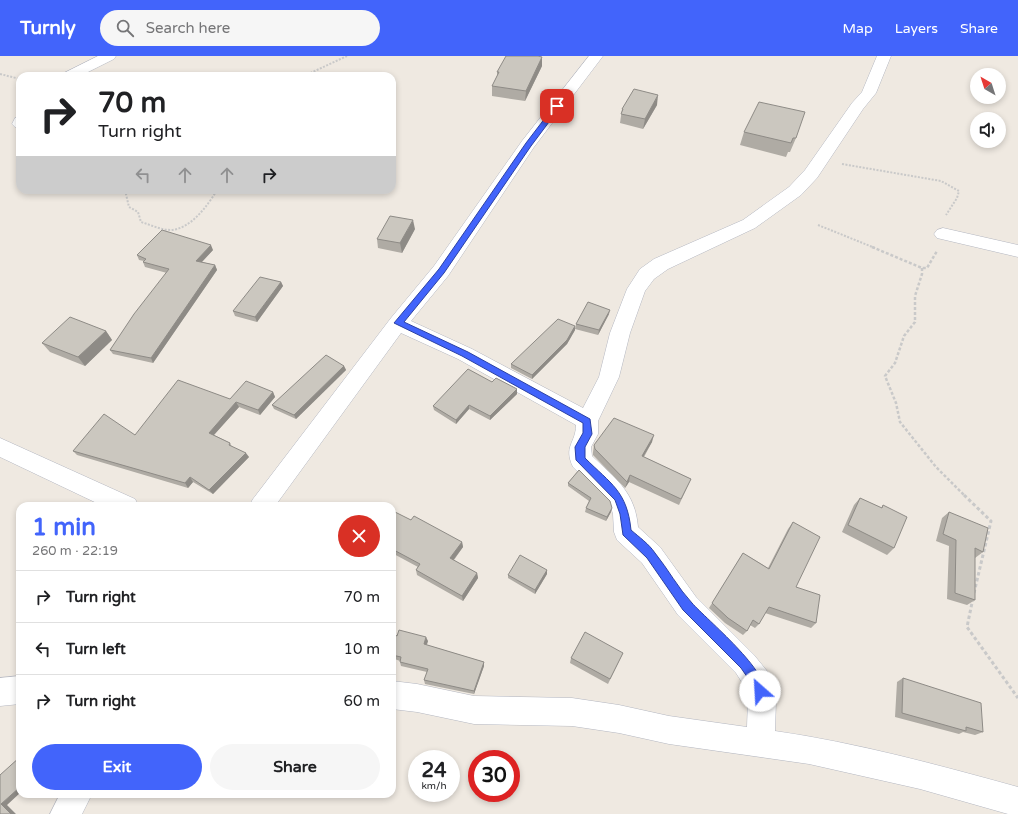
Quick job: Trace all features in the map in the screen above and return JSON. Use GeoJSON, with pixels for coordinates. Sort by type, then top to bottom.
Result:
{"type":"FeatureCollection","features":[{"type":"Feature","properties":{"kind":"street"},"geometry":{"type":"LineString","coordinates":[[77,72],[108,56]]}},
{"type":"Feature","properties":{"kind":"street"},"geometry":{"type":"LineString","coordinates":[[264,502],[398,323],[441,271],[528,144],[596,56]]}},
{"type":"Feature","properties":{"kind":"street"},"geometry":{"type":"LineString","coordinates":[[761,744],[762,700],[757,681],[745,664],[687,606],[651,555],[626,532],[625,514],[619,498],[581,460],[580,447],[587,434],[587,421],[609,377],[620,334],[636,289],[647,274],[661,264],[749,224],[795,191],[811,174],[857,106],[869,93],[884,56]]}},
{"type":"Feature","properties":{"kind":"street"},"geometry":{"type":"LineString","coordinates":[[943,234],[1018,251]]}},
{"type":"Feature","properties":{"kind":"street"},"geometry":{"type":"LineString","coordinates":[[398,323],[465,354],[587,421]]}},
{"type":"Feature","properties":{"kind":"street"},"geometry":{"type":"LineString","coordinates":[[0,447],[118,502]]}},
{"type":"Feature","properties":{"kind":"street"},"geometry":{"type":"LineString","coordinates":[[0,692],[16,690]]}},
{"type":"Feature","properties":{"kind":"street"},"geometry":{"type":"LineString","coordinates":[[396,695],[417,698],[474,710],[572,712],[619,719],[669,730],[809,750],[920,774],[1018,802]]}},
{"type":"Feature","properties":{"kind":"street"},"geometry":{"type":"LineString","coordinates":[[65,814],[75,798]]}},
{"type":"Feature","properties":{"kind":"path"},"geometry":{"type":"LineString","coordinates":[[313,72],[347,56]]}},
{"type":"Feature","properties":{"kind":"path"},"geometry":{"type":"LineString","coordinates":[[0,74],[16,78]]}},
{"type":"Feature","properties":{"kind":"path"},"geometry":{"type":"LineString","coordinates":[[818,224],[922,268],[927,268],[936,252],[943,234],[946,214],[958,199],[959,191],[941,181],[820,160]]}},
{"type":"Feature","properties":{"kind":"path"},"geometry":{"type":"LineString","coordinates":[[126,194],[129,207],[138,212],[141,222],[171,230],[187,225],[215,194]]}},
{"type":"Feature","properties":{"kind":"path"},"geometry":{"type":"LineString","coordinates":[[922,268],[922,274],[915,296],[915,322],[904,336],[895,363],[885,376],[896,403],[900,422],[936,467],[991,521],[966,627],[1018,698]]}},
{"type":"Feature","properties":{"kind":"building"},"geometry":{"type":"Polygon","coordinates":[[[506,56],[542,57],[526,91],[492,86],[499,72],[497,72],[506,56]]]}},
{"type":"Feature","properties":{"kind":"building"},"geometry":{"type":"Polygon","coordinates":[[[634,89],[658,95],[645,119],[621,114],[622,109],[634,89]]]}},
{"type":"Feature","properties":{"kind":"building"},"geometry":{"type":"Polygon","coordinates":[[[759,102],[805,112],[796,138],[793,138],[791,143],[744,132],[759,102]]]}},
{"type":"Feature","properties":{"kind":"building"},"geometry":{"type":"Polygon","coordinates":[[[390,216],[413,220],[400,243],[377,239],[390,216]]]}},
{"type":"Feature","properties":{"kind":"building"},"geometry":{"type":"Polygon","coordinates":[[[162,230],[211,245],[196,261],[215,265],[151,358],[110,350],[134,314],[169,269],[143,262],[146,259],[137,255],[162,230]]]}},
{"type":"Feature","properties":{"kind":"building"},"geometry":{"type":"Polygon","coordinates":[[[260,277],[281,282],[255,317],[233,311],[260,277]]]}},
{"type":"Feature","properties":{"kind":"building"},"geometry":{"type":"Polygon","coordinates":[[[588,302],[610,310],[599,330],[576,324],[588,302]]]}},
{"type":"Feature","properties":{"kind":"building"},"geometry":{"type":"Polygon","coordinates":[[[70,317],[106,331],[78,357],[42,343],[70,317]]]}},
{"type":"Feature","properties":{"kind":"building"},"geometry":{"type":"Polygon","coordinates":[[[558,319],[575,326],[567,340],[532,375],[511,364],[558,319]]]}},
{"type":"Feature","properties":{"kind":"building"},"geometry":{"type":"Polygon","coordinates":[[[326,355],[344,366],[294,415],[272,405],[326,355]]]}},
{"type":"Feature","properties":{"kind":"building"},"geometry":{"type":"Polygon","coordinates":[[[468,369],[492,382],[496,378],[517,389],[490,416],[469,405],[456,420],[433,406],[468,369]]]}},
{"type":"Feature","properties":{"kind":"building"},"geometry":{"type":"Polygon","coordinates":[[[178,380],[230,399],[246,381],[273,392],[258,410],[236,402],[209,433],[246,453],[209,490],[190,477],[185,483],[73,451],[104,414],[135,435],[178,380]]]}},
{"type":"Feature","properties":{"kind":"building"},"geometry":{"type":"Polygon","coordinates":[[[614,418],[654,435],[642,456],[691,479],[681,499],[630,475],[627,482],[595,449],[594,445],[614,418]]]}},
{"type":"Feature","properties":{"kind":"building"},"geometry":{"type":"Polygon","coordinates":[[[579,470],[610,501],[612,508],[607,517],[586,508],[591,498],[568,483],[579,470]]]}},
{"type":"Feature","properties":{"kind":"building"},"geometry":{"type":"Polygon","coordinates":[[[860,498],[882,508],[883,505],[907,517],[894,548],[848,525],[860,498]]]}},
{"type":"Feature","properties":{"kind":"building"},"geometry":{"type":"Polygon","coordinates":[[[396,512],[411,520],[414,516],[462,542],[450,558],[477,573],[462,596],[416,570],[420,564],[396,551],[396,512]]]}},
{"type":"Feature","properties":{"kind":"building"},"geometry":{"type":"Polygon","coordinates":[[[949,512],[988,528],[983,552],[975,548],[975,600],[955,593],[956,540],[943,534],[949,512]]]}},
{"type":"Feature","properties":{"kind":"building"},"geometry":{"type":"Polygon","coordinates":[[[793,522],[820,537],[796,587],[820,595],[816,623],[769,607],[759,624],[753,620],[747,631],[728,618],[712,603],[743,553],[769,569],[793,522]]]}},
{"type":"Feature","properties":{"kind":"building"},"geometry":{"type":"Polygon","coordinates":[[[520,555],[547,570],[535,590],[508,575],[520,555]]]}},
{"type":"Feature","properties":{"kind":"building"},"geometry":{"type":"Polygon","coordinates":[[[399,630],[426,637],[424,644],[484,662],[474,691],[424,680],[428,669],[400,662],[401,657],[396,656],[397,636],[399,630]]]}},
{"type":"Feature","properties":{"kind":"building"},"geometry":{"type":"Polygon","coordinates":[[[585,632],[623,653],[610,679],[571,658],[585,632]]]}},
{"type":"Feature","properties":{"kind":"building"},"geometry":{"type":"Polygon","coordinates":[[[903,678],[981,703],[983,732],[966,727],[966,731],[902,713],[903,678]]]}},
{"type":"Feature","properties":{"kind":"building"},"geometry":{"type":"Polygon","coordinates":[[[16,761],[16,791],[1,804],[11,814],[0,814],[0,775],[16,761]]]}},
{"type":"Feature","properties":{"kind":"route"},"geometry":{"type":"LineString","coordinates":[[557,106],[528,144],[441,271],[398,323],[414,329],[465,354],[509,380],[587,421],[587,434],[580,447],[581,460],[619,498],[625,514],[626,532],[651,555],[687,606],[745,664],[757,681],[760,691]]}}]}
